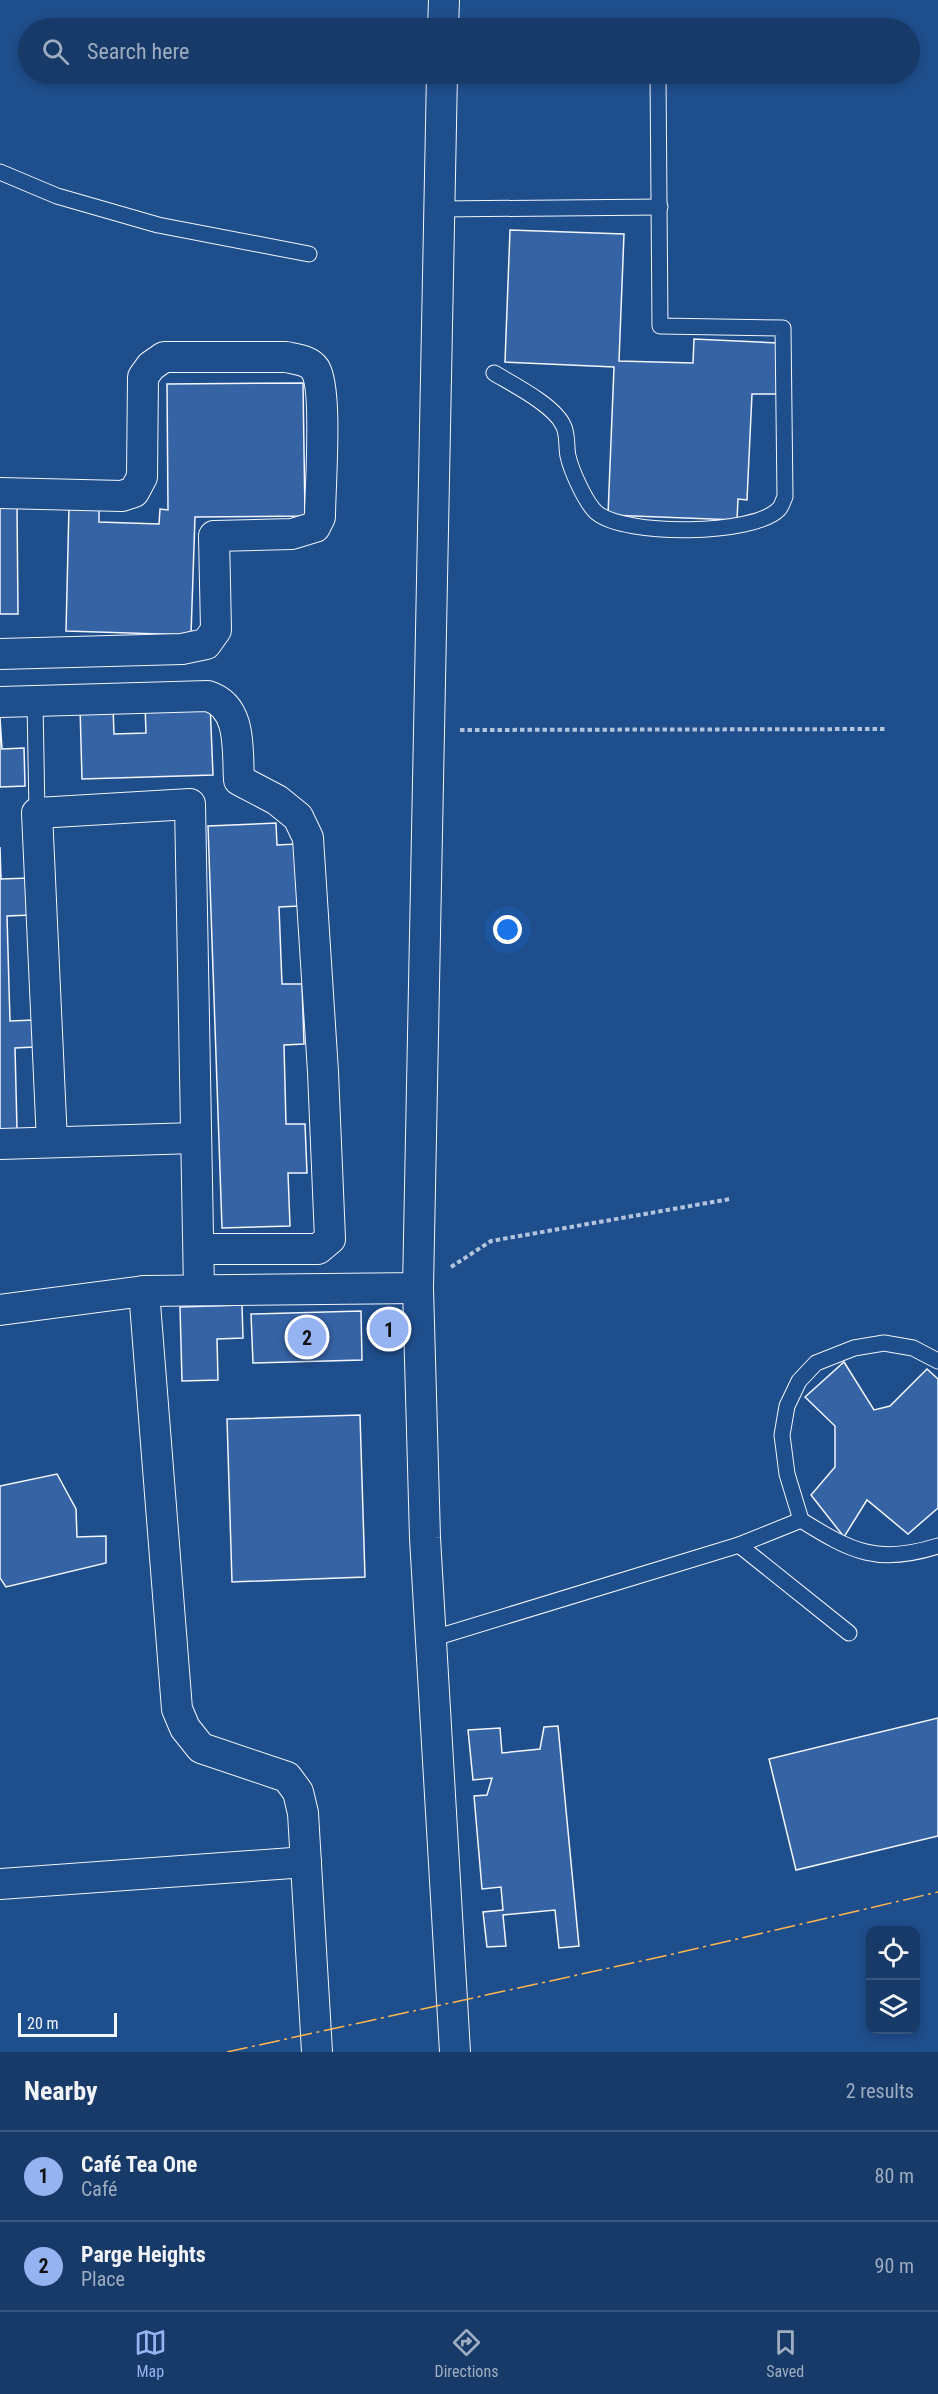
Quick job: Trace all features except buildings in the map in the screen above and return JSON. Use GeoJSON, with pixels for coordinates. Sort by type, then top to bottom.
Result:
{"type":"FeatureCollection","features":[{"type":"Feature","properties":{"kind":"street"},"geometry":{"type":"LineString","coordinates":[[443,18],[444,0]]}},
{"type":"Feature","properties":{"kind":"street"},"geometry":{"type":"LineString","coordinates":[[442,84],[418,1288],[425,1538],[455,2052]]}},
{"type":"Feature","properties":{"kind":"street"},"geometry":{"type":"LineString","coordinates":[[0,493],[122,496],[134,492],[142,477],[143,378],[151,366],[164,357],[286,357],[303,360],[315,368],[322,395],[320,517],[315,527],[292,534],[214,536],[216,630],[206,644],[182,649],[0,654]]}},
{"type":"Feature","properties":{"kind":"street"},"geometry":{"type":"LineString","coordinates":[[0,702],[208,696],[218,699],[234,720],[239,780],[277,801],[298,817],[308,838],[323,1072],[330,1239],[318,1249],[199,1249]]}},
{"type":"Feature","properties":{"kind":"street"},"geometry":{"type":"LineString","coordinates":[[52,1142],[37,813],[190,804],[198,1290]]}},
{"type":"Feature","properties":{"kind":"street"},"geometry":{"type":"LineString","coordinates":[[0,1144],[195,1138]]}},
{"type":"Feature","properties":{"kind":"street"},"geometry":{"type":"LineString","coordinates":[[0,1310],[144,1291],[418,1288]]}},
{"type":"Feature","properties":{"kind":"street"},"geometry":{"type":"LineString","coordinates":[[144,1291],[177,1709],[185,1728],[201,1748],[287,1777],[298,1792],[303,1813],[317,2052]]}},
{"type":"Feature","properties":{"kind":"street"},"geometry":{"type":"LineString","coordinates":[[0,1884],[306,1863]]}},
{"type":"Feature","properties":{"kind":"lane"},"geometry":{"type":"LineString","coordinates":[[494,373],[547,406],[564,425],[568,459],[587,501],[598,514],[622,525],[687,530],[739,526],[765,517],[779,509],[785,497],[783,328],[660,326],[658,84]]}},
{"type":"Feature","properties":{"kind":"lane"},"geometry":{"type":"LineString","coordinates":[[0,172],[57,196],[158,225],[309,254]]}},
{"type":"Feature","properties":{"kind":"lane"},"geometry":{"type":"LineString","coordinates":[[440,209],[660,207]]}},
{"type":"Feature","properties":{"kind":"lane"},"geometry":{"type":"LineString","coordinates":[[35,702],[37,813]]}},
{"type":"Feature","properties":{"kind":"lane"},"geometry":{"type":"LineString","coordinates":[[938,1361],[913,1348],[884,1343],[854,1348],[816,1363],[799,1381],[787,1406],[782,1435],[787,1474],[801,1520],[838,1543],[869,1554],[897,1556],[938,1546]]}},
{"type":"Feature","properties":{"kind":"lane"},"geometry":{"type":"LineString","coordinates":[[431,1639],[739,1545],[801,1520]]}},
{"type":"Feature","properties":{"kind":"lane"},"geometry":{"type":"LineString","coordinates":[[739,1545],[849,1634]]}},
{"type":"Feature","properties":{"kind":"path"},"geometry":{"type":"LineString","coordinates":[[429,730],[887,729]]}},
{"type":"Feature","properties":{"kind":"path"},"geometry":{"type":"LineString","coordinates":[[418,1288],[491,1241],[730,1199]]}},
{"type":"Feature","properties":{"kind":"power"},"geometry":{"type":"LineString","coordinates":[[227,2052],[673,1954],[938,1892]]}},
{"type":"Feature","properties":{"kind":"place","name":"Café Tea One"},"geometry":{"type":"Point","coordinates":[389,1329]}},
{"type":"Feature","properties":{"kind":"place","name":"Parge Heights"},"geometry":{"type":"Point","coordinates":[307,1337]}}]}
